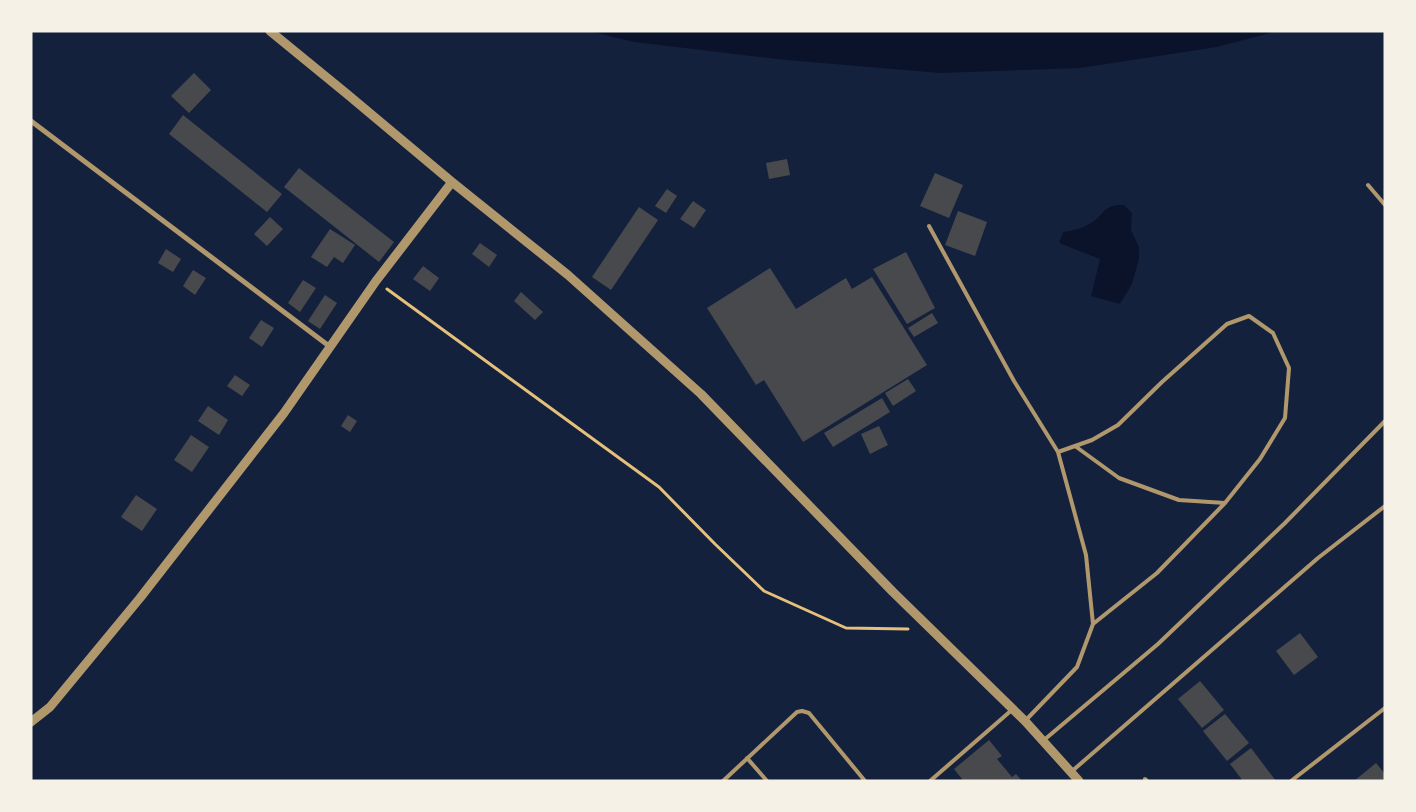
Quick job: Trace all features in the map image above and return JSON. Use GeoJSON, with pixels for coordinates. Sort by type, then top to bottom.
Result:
{"type":"FeatureCollection","features":[{"type":"Feature","properties":{"kind":"street"},"geometry":{"type":"LineString","coordinates":[[270,31],[452,182],[568,275],[701,394],[929,627],[1026,721],[1078,781]]}},
{"type":"Feature","properties":{"kind":"street"},"geometry":{"type":"LineString","coordinates":[[31,120],[329,346]]}},
{"type":"Feature","properties":{"kind":"street"},"geometry":{"type":"LineString","coordinates":[[31,722],[50,707],[140,598],[284,413],[376,281],[452,182]]}},
{"type":"Feature","properties":{"kind":"lane"},"geometry":{"type":"LineString","coordinates":[[1368,185],[1385,205]]}},
{"type":"Feature","properties":{"kind":"lane"},"geometry":{"type":"LineString","coordinates":[[930,226],[1014,382],[1058,452],[1086,554],[1093,624],[1077,666],[1026,721]]}},
{"type":"Feature","properties":{"kind":"lane"},"geometry":{"type":"LineString","coordinates":[[1058,452],[1092,440],[1118,425],[1162,382],[1227,324],[1249,316],[1273,332],[1289,368],[1285,418],[1260,459],[1225,504],[1157,573],[1093,624]]}},
{"type":"Feature","properties":{"kind":"lane"},"geometry":{"type":"LineString","coordinates":[[1044,740],[1158,644],[1285,523],[1385,421]]}},
{"type":"Feature","properties":{"kind":"lane"},"geometry":{"type":"LineString","coordinates":[[1075,446],[1119,478],[1179,500],[1225,504]]}},
{"type":"Feature","properties":{"kind":"lane"},"geometry":{"type":"LineString","coordinates":[[1071,772],[1318,558],[1385,506]]}},
{"type":"Feature","properties":{"kind":"lane"},"geometry":{"type":"LineString","coordinates":[[1291,781],[1385,708]]}},
{"type":"Feature","properties":{"kind":"lane"},"geometry":{"type":"LineString","coordinates":[[930,781],[1013,709]]}},
{"type":"Feature","properties":{"kind":"lane"},"geometry":{"type":"LineString","coordinates":[[723,781],[797,712],[802,711],[809,713],[865,781]]}},
{"type":"Feature","properties":{"kind":"lane"},"geometry":{"type":"LineString","coordinates":[[747,758],[768,781]]}},
{"type":"Feature","properties":{"kind":"path"},"geometry":{"type":"LineString","coordinates":[[376,281],[659,487],[764,592],[846,628],[898,629],[929,627]]}},
{"type":"Feature","properties":{"kind":"water"},"geometry":{"type":"Polygon","coordinates":[[[589,31],[1278,31],[1217,47],[1080,68],[941,73],[786,60],[634,42],[589,31]]]}},
{"type":"Feature","properties":{"kind":"water"},"geometry":{"type":"Polygon","coordinates":[[[1124,205],[1132,213],[1131,230],[1139,247],[1139,259],[1132,284],[1120,304],[1091,296],[1100,259],[1059,243],[1063,232],[1088,225],[1109,208],[1124,205]]]}},
{"type":"Feature","properties":{"kind":"building"},"geometry":{"type":"Polygon","coordinates":[[[194,73],[211,90],[189,113],[171,96],[194,73]]]}},
{"type":"Feature","properties":{"kind":"building"},"geometry":{"type":"Polygon","coordinates":[[[183,115],[282,194],[267,212],[169,134],[183,115]]]}},
{"type":"Feature","properties":{"kind":"building"},"geometry":{"type":"Polygon","coordinates":[[[787,159],[790,175],[769,179],[766,163],[787,159]]]}},
{"type":"Feature","properties":{"kind":"building"},"geometry":{"type":"Polygon","coordinates":[[[299,168],[394,242],[379,262],[284,187],[299,168]]]}},
{"type":"Feature","properties":{"kind":"building"},"geometry":{"type":"Polygon","coordinates":[[[935,173],[963,185],[949,218],[920,206],[935,173]]]}},
{"type":"Feature","properties":{"kind":"building"},"geometry":{"type":"Polygon","coordinates":[[[667,189],[677,196],[666,213],[655,206],[667,189]]]}},
{"type":"Feature","properties":{"kind":"building"},"geometry":{"type":"Polygon","coordinates":[[[693,201],[706,210],[694,228],[680,219],[693,201]]]}},
{"type":"Feature","properties":{"kind":"building"},"geometry":{"type":"Polygon","coordinates":[[[639,207],[658,220],[611,290],[592,277],[639,207]]]}},
{"type":"Feature","properties":{"kind":"building"},"geometry":{"type":"Polygon","coordinates":[[[958,211],[987,222],[975,256],[945,245],[958,211]]]}},
{"type":"Feature","properties":{"kind":"building"},"geometry":{"type":"Polygon","coordinates":[[[270,217],[283,229],[267,246],[254,234],[270,217]]]}},
{"type":"Feature","properties":{"kind":"building"},"geometry":{"type":"Polygon","coordinates":[[[330,229],[355,245],[343,263],[334,257],[327,267],[311,257],[330,229]]]}},
{"type":"Feature","properties":{"kind":"building"},"geometry":{"type":"Polygon","coordinates":[[[480,243],[497,255],[489,267],[472,254],[480,243]]]}},
{"type":"Feature","properties":{"kind":"building"},"geometry":{"type":"Polygon","coordinates":[[[166,249],[181,259],[173,272],[158,263],[166,249]]]}},
{"type":"Feature","properties":{"kind":"building"},"geometry":{"type":"Polygon","coordinates":[[[906,252],[935,308],[907,324],[873,269],[906,252]]]}},
{"type":"Feature","properties":{"kind":"building"},"geometry":{"type":"Polygon","coordinates":[[[423,266],[439,278],[430,291],[413,279],[423,266]]]}},
{"type":"Feature","properties":{"kind":"building"},"geometry":{"type":"Polygon","coordinates":[[[770,268],[796,309],[846,278],[852,289],[872,277],[927,365],[803,442],[764,380],[756,385],[707,308],[770,268]]]}},
{"type":"Feature","properties":{"kind":"building"},"geometry":{"type":"Polygon","coordinates":[[[193,270],[206,278],[195,295],[183,286],[193,270]]]}},
{"type":"Feature","properties":{"kind":"building"},"geometry":{"type":"Polygon","coordinates":[[[303,280],[316,288],[300,312],[288,303],[303,280]]]}},
{"type":"Feature","properties":{"kind":"building"},"geometry":{"type":"Polygon","coordinates":[[[521,292],[543,312],[535,320],[514,301],[521,292]]]}},
{"type":"Feature","properties":{"kind":"building"},"geometry":{"type":"Polygon","coordinates":[[[325,295],[337,303],[320,329],[308,321],[325,295]]]}},
{"type":"Feature","properties":{"kind":"building"},"geometry":{"type":"Polygon","coordinates":[[[932,313],[938,323],[914,337],[908,328],[932,313]]]}},
{"type":"Feature","properties":{"kind":"building"},"geometry":{"type":"Polygon","coordinates":[[[261,320],[274,328],[262,347],[249,338],[261,320]]]}},
{"type":"Feature","properties":{"kind":"building"},"geometry":{"type":"Polygon","coordinates":[[[235,375],[250,385],[242,396],[227,386],[235,375]]]}},
{"type":"Feature","properties":{"kind":"building"},"geometry":{"type":"Polygon","coordinates":[[[908,379],[916,391],[893,406],[885,393],[908,379]]]}},
{"type":"Feature","properties":{"kind":"building"},"geometry":{"type":"Polygon","coordinates":[[[882,398],[890,412],[833,447],[824,433],[882,398]]]}},
{"type":"Feature","properties":{"kind":"building"},"geometry":{"type":"Polygon","coordinates":[[[208,406],[228,420],[219,435],[198,421],[208,406]]]}},
{"type":"Feature","properties":{"kind":"building"},"geometry":{"type":"Polygon","coordinates":[[[348,415],[357,421],[350,432],[341,426],[348,415]]]}},
{"type":"Feature","properties":{"kind":"building"},"geometry":{"type":"Polygon","coordinates":[[[879,426],[888,445],[870,454],[861,434],[879,426]]]}},
{"type":"Feature","properties":{"kind":"building"},"geometry":{"type":"Polygon","coordinates":[[[191,435],[209,447],[192,472],[174,460],[191,435]]]}},
{"type":"Feature","properties":{"kind":"building"},"geometry":{"type":"Polygon","coordinates":[[[136,495],[157,509],[142,531],[121,517],[136,495]]]}},
{"type":"Feature","properties":{"kind":"building"},"geometry":{"type":"Polygon","coordinates":[[[1300,633],[1318,657],[1294,675],[1276,651],[1300,633]]]}},
{"type":"Feature","properties":{"kind":"building"},"geometry":{"type":"Polygon","coordinates":[[[1200,681],[1224,710],[1202,728],[1178,699],[1200,681]]]}},
{"type":"Feature","properties":{"kind":"building"},"geometry":{"type":"Polygon","coordinates":[[[1225,714],[1249,743],[1227,761],[1203,731],[1225,714]]]}},
{"type":"Feature","properties":{"kind":"building"},"geometry":{"type":"Polygon","coordinates":[[[989,740],[1002,756],[997,759],[1012,777],[1016,774],[1022,781],[961,781],[962,779],[954,769],[989,740]]]}},
{"type":"Feature","properties":{"kind":"building"},"geometry":{"type":"Polygon","coordinates":[[[1251,748],[1276,781],[1243,781],[1230,764],[1251,748]]]}},
{"type":"Feature","properties":{"kind":"building"},"geometry":{"type":"Polygon","coordinates":[[[1376,763],[1385,774],[1385,781],[1354,781],[1376,763]]]}}]}
